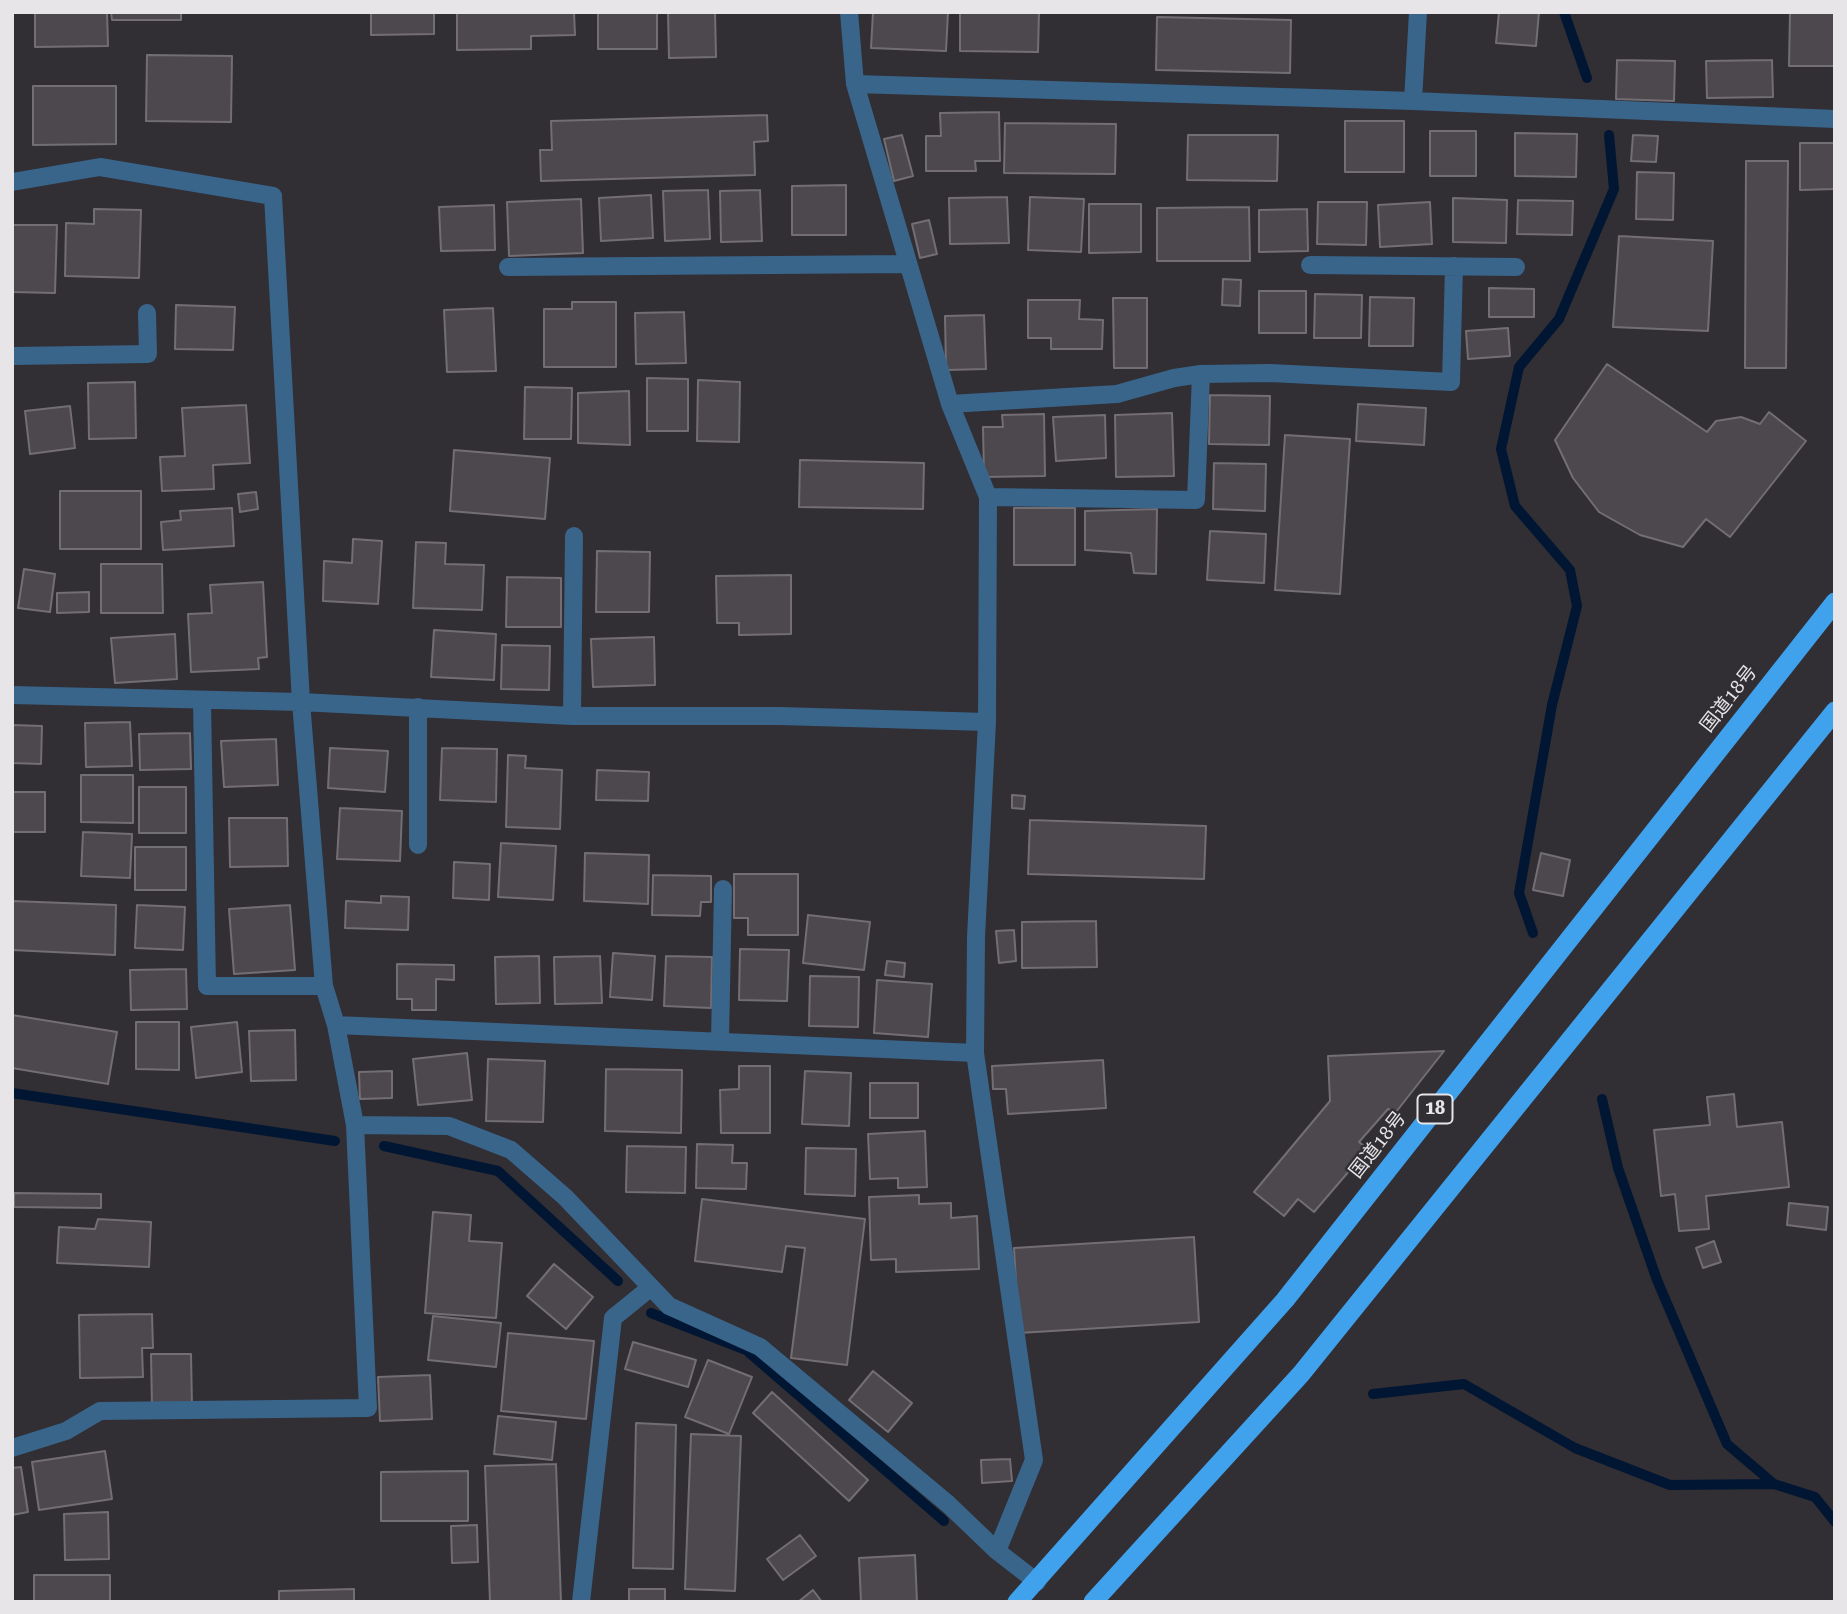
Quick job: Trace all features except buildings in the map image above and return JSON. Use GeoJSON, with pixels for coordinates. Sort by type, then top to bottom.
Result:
{"type":"FeatureCollection","features":[{"type":"Feature","properties":{"kind":"highway","name":"国道18号"},"geometry":{"type":"LineString","coordinates":[[1017,1602],[1285,1300],[1835,601]]}},
{"type":"Feature","properties":{"kind":"highway"},"geometry":{"type":"LineString","coordinates":[[1093,1602],[1301,1374],[1835,711]]}},
{"type":"Feature","properties":{"kind":"street"},"geometry":{"type":"LineString","coordinates":[[849,12],[855,84],[950,404],[988,497],[987,722],[976,937],[975,1053],[1034,1460],[997,1551]]}},
{"type":"Feature","properties":{"kind":"street"},"geometry":{"type":"LineString","coordinates":[[1413,101],[1418,12]]}},
{"type":"Feature","properties":{"kind":"street"},"geometry":{"type":"LineString","coordinates":[[855,84],[1413,101],[1835,119]]}},
{"type":"Feature","properties":{"kind":"street"},"geometry":{"type":"LineString","coordinates":[[12,182],[100,167],[273,196],[301,702],[324,986],[336,1024],[355,1125],[368,1408],[100,1411],[66,1431],[12,1448]]}},
{"type":"Feature","properties":{"kind":"street"},"geometry":{"type":"LineString","coordinates":[[508,267],[907,264]]}},
{"type":"Feature","properties":{"kind":"street"},"geometry":{"type":"LineString","coordinates":[[1310,265],[1516,267]]}},
{"type":"Feature","properties":{"kind":"street"},"geometry":{"type":"LineString","coordinates":[[950,404],[1117,394],[1174,377],[1201,374],[1270,373],[1451,382],[1454,266]]}},
{"type":"Feature","properties":{"kind":"street"},"geometry":{"type":"LineString","coordinates":[[12,356],[148,354],[147,313]]}},
{"type":"Feature","properties":{"kind":"street"},"geometry":{"type":"LineString","coordinates":[[988,497],[1196,500],[1201,374]]}},
{"type":"Feature","properties":{"kind":"street"},"geometry":{"type":"LineString","coordinates":[[572,716],[574,536]]}},
{"type":"Feature","properties":{"kind":"street"},"geometry":{"type":"LineString","coordinates":[[12,695],[202,702],[301,702],[572,716],[780,716],[987,722]]}},
{"type":"Feature","properties":{"kind":"street"},"geometry":{"type":"LineString","coordinates":[[202,702],[207,986],[324,986]]}},
{"type":"Feature","properties":{"kind":"street"},"geometry":{"type":"LineString","coordinates":[[418,707],[418,845]]}},
{"type":"Feature","properties":{"kind":"street"},"geometry":{"type":"LineString","coordinates":[[720,1040],[723,889]]}},
{"type":"Feature","properties":{"kind":"street"},"geometry":{"type":"LineString","coordinates":[[336,1024],[975,1053]]}},
{"type":"Feature","properties":{"kind":"street"},"geometry":{"type":"LineString","coordinates":[[355,1125],[449,1126],[511,1150],[565,1197],[670,1306],[760,1347],[948,1504],[997,1551],[1037,1582]]}},
{"type":"Feature","properties":{"kind":"street"},"geometry":{"type":"LineString","coordinates":[[580,1602],[613,1318],[650,1288]]}},
{"type":"Feature","properties":{"kind":"waterway"},"geometry":{"type":"LineString","coordinates":[[1564,12],[1587,78]]}},
{"type":"Feature","properties":{"kind":"waterway"},"geometry":{"type":"LineString","coordinates":[[1533,933],[1519,893],[1552,705],[1577,606],[1570,570],[1515,506],[1501,449],[1519,367],[1559,319],[1614,189],[1609,135]]}},
{"type":"Feature","properties":{"kind":"waterway"},"geometry":{"type":"LineString","coordinates":[[12,1093],[335,1141]]}},
{"type":"Feature","properties":{"kind":"waterway"},"geometry":{"type":"LineString","coordinates":[[1602,1099],[1618,1168],[1657,1280],[1727,1444],[1774,1484],[1815,1497],[1835,1522]]}},
{"type":"Feature","properties":{"kind":"waterway"},"geometry":{"type":"LineString","coordinates":[[384,1146],[498,1171],[618,1281]]}},
{"type":"Feature","properties":{"kind":"waterway"},"geometry":{"type":"LineString","coordinates":[[651,1313],[746,1350],[944,1521]]}},
{"type":"Feature","properties":{"kind":"waterway"},"geometry":{"type":"LineString","coordinates":[[1373,1394],[1464,1384],[1575,1448],[1670,1485],[1774,1484]]}}]}
